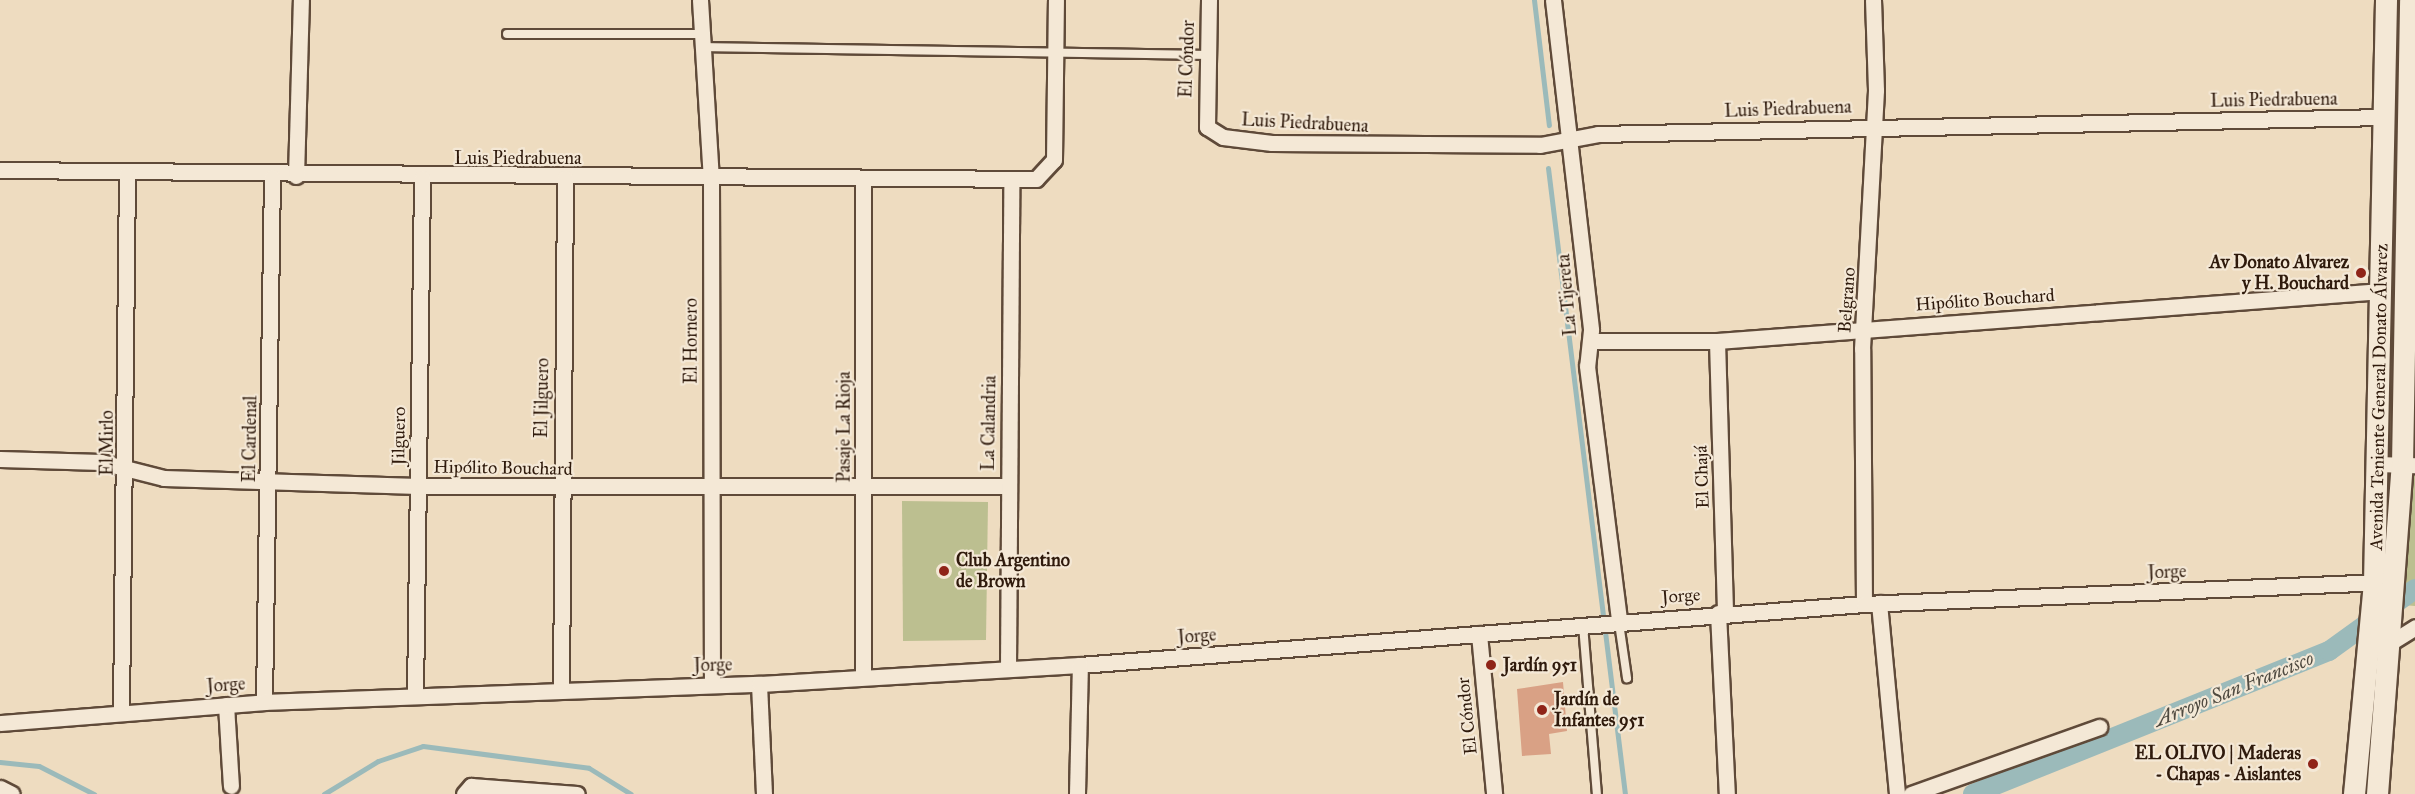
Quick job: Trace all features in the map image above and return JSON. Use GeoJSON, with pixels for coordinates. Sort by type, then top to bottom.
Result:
{"type":"FeatureCollection","features":[{"type":"Feature","properties":{"kind":"main road","name":"Avenida Teniente General Donato Álvarez"},"geometry":{"type":"LineString","coordinates":[[2354,794],[2374,583],[2382,291],[2386,0]]}},
{"type":"Feature","properties":{"kind":"main road","name":"Avenida Teniente General Donato Álvarez"},"geometry":{"type":"LineString","coordinates":[[2377,794],[2396,580],[2409,465],[2410,0]]}},
{"type":"Feature","properties":{"kind":"street"},"geometry":{"type":"LineString","coordinates":[[296,176],[301,0]]}},
{"type":"Feature","properties":{"kind":"street","name":"El Hornero"},"geometry":{"type":"LineString","coordinates":[[700,0],[711,178],[712,683]]}},
{"type":"Feature","properties":{"kind":"street"},"geometry":{"type":"LineString","coordinates":[[1055,51],[1056,0]]}},
{"type":"Feature","properties":{"kind":"street","name":"El Cóndor"},"geometry":{"type":"LineString","coordinates":[[1204,118],[1209,0]]}},
{"type":"Feature","properties":{"kind":"street","name":"La Tijereta"},"geometry":{"type":"LineString","coordinates":[[1553,0],[1572,141],[1592,341],[1587,366],[1614,622]]}},
{"type":"Feature","properties":{"kind":"street","name":"Belgrano"},"geometry":{"type":"LineString","coordinates":[[1874,0],[1874,126],[1865,329],[1871,603],[1897,794]]}},
{"type":"Feature","properties":{"kind":"street","name":"Luis Piedrabuena"},"geometry":{"type":"LineString","coordinates":[[0,170],[272,177],[1036,179],[1054,160],[1055,51]]}},
{"type":"Feature","properties":{"kind":"street","name":"Luis Piedrabuena"},"geometry":{"type":"LineString","coordinates":[[1204,118],[1213,134],[1223,137],[1272,143],[1358,147],[1572,141],[1598,134],[1874,126],[2384,117]]}},
{"type":"Feature","properties":{"kind":"street","name":"El Mirlo"},"geometry":{"type":"LineString","coordinates":[[121,711],[127,468],[127,175]]}},
{"type":"Feature","properties":{"kind":"street","name":"El Cardenal"},"geometry":{"type":"LineString","coordinates":[[264,702],[272,177]]}},
{"type":"Feature","properties":{"kind":"street","name":"Jilguero"},"geometry":{"type":"LineString","coordinates":[[415,695],[422,178]]}},
{"type":"Feature","properties":{"kind":"street","name":"El Jilguero"},"geometry":{"type":"LineString","coordinates":[[561,690],[565,178]]}},
{"type":"Feature","properties":{"kind":"street","name":"La Calandria"},"geometry":{"type":"LineString","coordinates":[[1008,668],[1011,179]]}},
{"type":"Feature","properties":{"kind":"street","name":"Pasaje La Rioja"},"geometry":{"type":"LineString","coordinates":[[862,675],[863,180]]}},
{"type":"Feature","properties":{"kind":"street"},"geometry":{"type":"LineString","coordinates":[[2383,215],[2410,214]]}},
{"type":"Feature","properties":{"kind":"street","name":"Hipólito Bouchard"},"geometry":{"type":"LineString","coordinates":[[1592,341],[1717,341],[2382,291]]}},
{"type":"Feature","properties":{"kind":"street","name":"El Chajá"},"geometry":{"type":"LineString","coordinates":[[1717,341],[1727,794]]}},
{"type":"Feature","properties":{"kind":"street","name":"Hipólito Bouchard"},"geometry":{"type":"LineString","coordinates":[[0,459],[101,462],[164,478],[418,486],[561,489],[864,489],[1008,486]]}},
{"type":"Feature","properties":{"kind":"street"},"geometry":{"type":"LineString","coordinates":[[2378,464],[2409,465]]}},
{"type":"Feature","properties":{"kind":"street","name":"Jorge"},"geometry":{"type":"LineString","coordinates":[[0,723],[121,711],[264,702],[712,683],[759,684],[862,675],[1080,665],[1871,603],[2374,583],[2396,580]]}},
{"type":"Feature","properties":{"kind":"street"},"geometry":{"type":"LineString","coordinates":[[2369,654],[2391,644],[2415,627]]}},
{"type":"Feature","properties":{"kind":"street","name":"El Cóndor"},"geometry":{"type":"LineString","coordinates":[[1479,634],[1494,794]]}},
{"type":"Feature","properties":{"kind":"street"},"geometry":{"type":"LineString","coordinates":[[1077,794],[1080,665]]}},
{"type":"Feature","properties":{"kind":"street"},"geometry":{"type":"LineString","coordinates":[[759,684],[764,794]]}},
{"type":"Feature","properties":{"kind":"street"},"geometry":{"type":"LineString","coordinates":[[226,705],[231,786]]}},
{"type":"Feature","properties":{"kind":"street"},"geometry":{"type":"LineString","coordinates":[[1911,794],[2099,727]]}},
{"type":"Feature","properties":{"kind":"street"},"geometry":{"type":"LineString","coordinates":[[0,788],[12,794]]}},
{"type":"Feature","properties":{"kind":"street"},"geometry":{"type":"LineString","coordinates":[[464,792],[561,789],[577,794]]}},
{"type":"Feature","properties":{"kind":"lane"},"geometry":{"type":"LineString","coordinates":[[507,34],[1206,56]]}},
{"type":"Feature","properties":{"kind":"lane"},"geometry":{"type":"LineString","coordinates":[[1614,622],[1627,678]]}},
{"type":"Feature","properties":{"kind":"lane"},"geometry":{"type":"LineString","coordinates":[[1588,625],[1597,794]]}},
{"type":"Feature","properties":{"kind":"green space"},"geometry":{"type":"Polygon","coordinates":[[[2412,474],[2415,474],[2415,606],[2402,605],[2412,474]]]}},
{"type":"Feature","properties":{"kind":"green space","name":"Club Argentino de Brown"},"geometry":{"type":"Polygon","coordinates":[[[902,501],[988,502],[986,640],[903,641],[902,501]]]}},
{"type":"Feature","properties":{"kind":"building","name":"Jardín de Infantes 951"},"geometry":{"type":"Polygon","coordinates":[[[1563,682],[1567,731],[1549,734],[1551,754],[1522,756],[1517,689],[1563,682]]]}},
{"type":"Feature","properties":{"kind":"waterway"},"geometry":{"type":"LineString","coordinates":[[1534,0],[1549,125]]}},
{"type":"Feature","properties":{"kind":"waterway"},"geometry":{"type":"LineString","coordinates":[[1548,168],[1625,794]]}},
{"type":"Feature","properties":{"kind":"waterway","name":"Arroyo San Francisco"},"geometry":{"type":"LineString","coordinates":[[1973,794],[2329,651],[2415,589]]}},
{"type":"Feature","properties":{"kind":"waterway","name":"Arroyo San Francisco"},"geometry":{"type":"LineString","coordinates":[[324,794],[378,761],[423,746],[589,768],[631,794]]}},
{"type":"Feature","properties":{"kind":"waterway","name":"Arroyo San Francisco"},"geometry":{"type":"LineString","coordinates":[[0,762],[39,766],[94,794]]}},
{"type":"Feature","properties":{"kind":"place","name":"Av Donato Alvarez y H. Bouchard"},"geometry":{"type":"Point","coordinates":[2361,273]}},
{"type":"Feature","properties":{"kind":"place","name":"Club Argentino de Brown"},"geometry":{"type":"Point","coordinates":[944,571]}},
{"type":"Feature","properties":{"kind":"place","name":"Jardín 951"},"geometry":{"type":"Point","coordinates":[1491,665]}},
{"type":"Feature","properties":{"kind":"place","name":"Jardín de Infantes 951"},"geometry":{"type":"Point","coordinates":[1542,710]}},
{"type":"Feature","properties":{"kind":"place","name":"EL OLIVO | Maderas - Chapas - Aislantes"},"geometry":{"type":"Point","coordinates":[2313,764]}}]}
